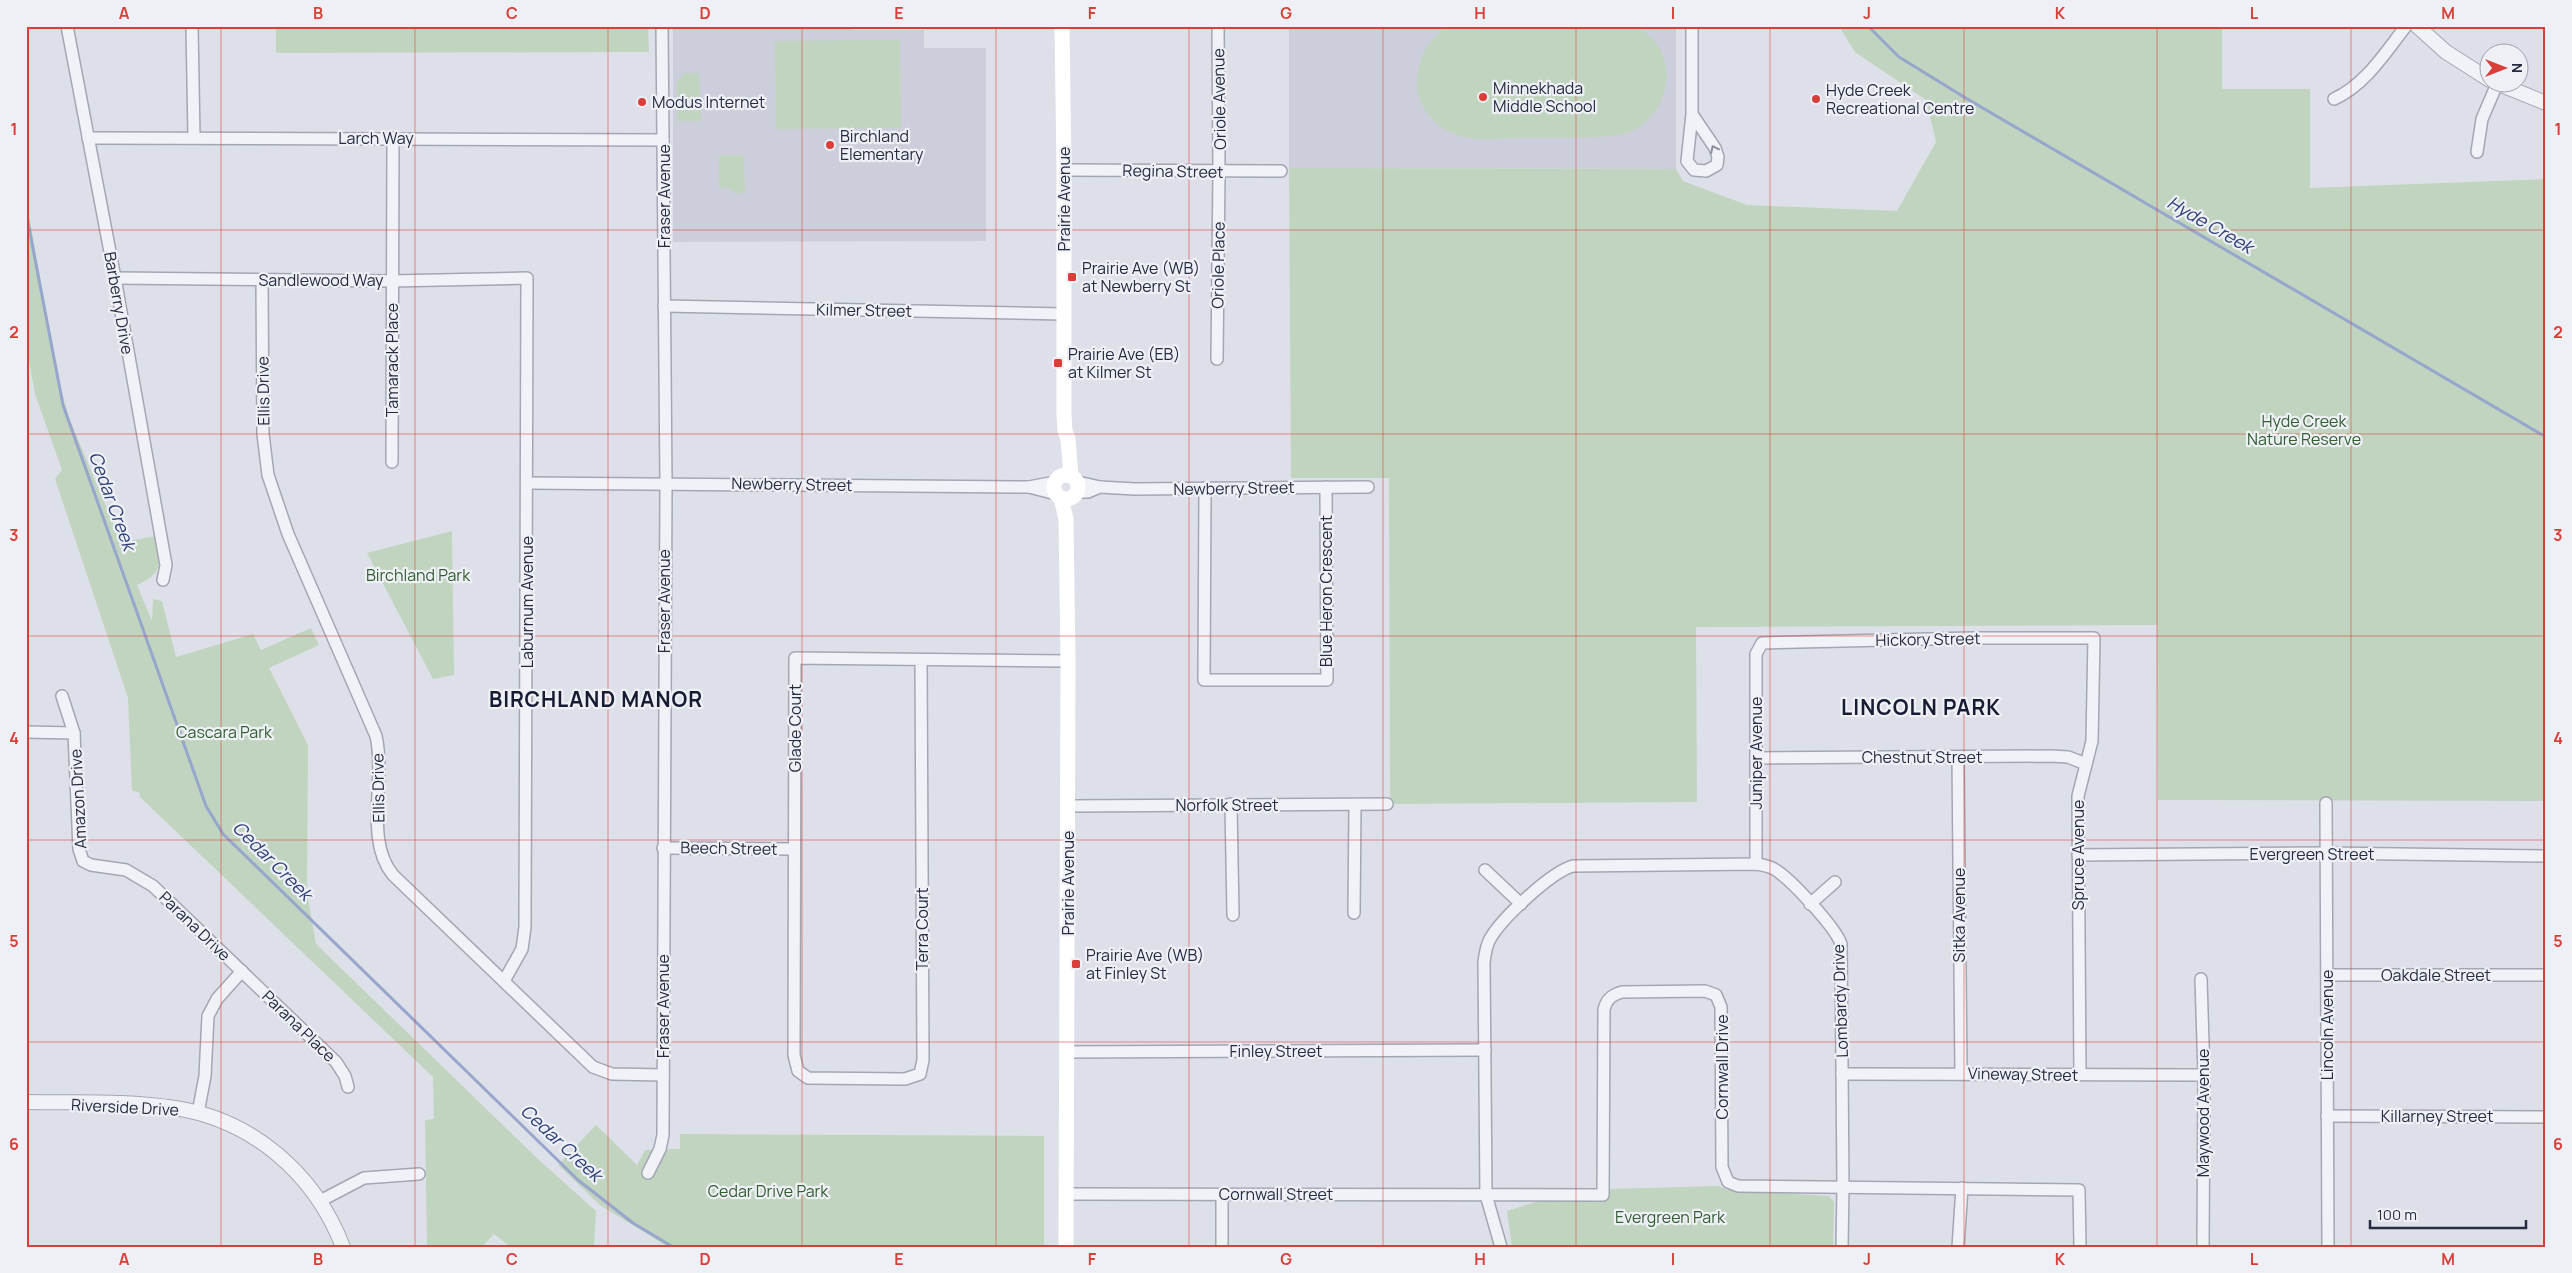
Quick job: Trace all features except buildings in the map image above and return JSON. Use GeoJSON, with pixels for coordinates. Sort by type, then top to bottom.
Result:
{"type":"FeatureCollection","features":[{"type":"Feature","properties":{"kind":"main road","name":"Prairie Avenue"},"geometry":{"type":"LineString","coordinates":[[1062,26],[1064,431],[1068,439],[1066,487],[1068,661],[1066,1247]]}},
{"type":"Feature","properties":{"kind":"street","name":"Barberry Drive"},"geometry":{"type":"LineString","coordinates":[[67,26],[115,278],[166,565],[162,580]]}},
{"type":"Feature","properties":{"kind":"street"},"geometry":{"type":"LineString","coordinates":[[192,26],[194,137]]}},
{"type":"Feature","properties":{"kind":"street","name":"Fraser Avenue"},"geometry":{"type":"LineString","coordinates":[[648,1173],[662,1144],[663,1075],[666,483],[662,26]]}},
{"type":"Feature","properties":{"kind":"street","name":"Oriole Avenue"},"geometry":{"type":"LineString","coordinates":[[1218,26],[1220,172]]}},
{"type":"Feature","properties":{"kind":"street"},"geometry":{"type":"LineString","coordinates":[[1692,26],[1692,114],[1687,161],[1694,170],[1709,170],[1717,165],[1717,152],[1692,114]]}},
{"type":"Feature","properties":{"kind":"street"},"geometry":{"type":"LineString","coordinates":[[2334,99],[2350,92],[2359,84],[2406,26]]}},
{"type":"Feature","properties":{"kind":"street"},"geometry":{"type":"LineString","coordinates":[[2417,26],[2446,52],[2480,74]]}},
{"type":"Feature","properties":{"kind":"street"},"geometry":{"type":"LineString","coordinates":[[2477,152],[2480,126],[2490,92]]}},
{"type":"Feature","properties":{"kind":"street"},"geometry":{"type":"LineString","coordinates":[[2518,92],[2546,103]]}},
{"type":"Feature","properties":{"kind":"street","name":"Larch Way"},"geometry":{"type":"LineString","coordinates":[[88,138],[664,140]]}},
{"type":"Feature","properties":{"kind":"street","name":"Tamarack Place"},"geometry":{"type":"LineString","coordinates":[[392,462],[393,138]]}},
{"type":"Feature","properties":{"kind":"street","name":"Regina Street"},"geometry":{"type":"LineString","coordinates":[[1064,170],[1281,171]]}},
{"type":"Feature","properties":{"kind":"street","name":"Oriole Place"},"geometry":{"type":"LineString","coordinates":[[1217,359],[1220,172]]}},
{"type":"Feature","properties":{"kind":"street","name":"Sandlewood Way"},"geometry":{"type":"LineString","coordinates":[[115,278],[392,281],[527,278]]}},
{"type":"Feature","properties":{"kind":"street","name":"Laburnum Avenue"},"geometry":{"type":"LineString","coordinates":[[504,981],[522,949],[525,927],[527,278]]}},
{"type":"Feature","properties":{"kind":"street","name":"Ellis Drive"},"geometry":{"type":"LineString","coordinates":[[262,280],[265,462],[288,534],[376,736],[379,756],[380,853],[393,875],[587,1063],[598,1071],[612,1074],[663,1075]]}},
{"type":"Feature","properties":{"kind":"street","name":"Kilmer Street"},"geometry":{"type":"LineString","coordinates":[[664,306],[1064,314]]}},
{"type":"Feature","properties":{"kind":"street","name":"Newberry Street"},"geometry":{"type":"LineString","coordinates":[[527,482],[1029,487],[1368,487]]}},
{"type":"Feature","properties":{"kind":"street","name":"Blue Heron Crescent"},"geometry":{"type":"LineString","coordinates":[[1205,488],[1204,680],[1327,680],[1326,487]]}},
{"type":"Feature","properties":{"kind":"street","name":"Hickory Street"},"geometry":{"type":"LineString","coordinates":[[1762,643],[1962,638],[2094,638]]}},
{"type":"Feature","properties":{"kind":"street","name":"Spruce Avenue"},"geometry":{"type":"LineString","coordinates":[[2080,1074],[2078,796],[2092,741],[2094,638]]}},
{"type":"Feature","properties":{"kind":"street","name":"Juniper Avenue"},"geometry":{"type":"LineString","coordinates":[[1756,864],[1756,654],[1762,643]]}},
{"type":"Feature","properties":{"kind":"street","name":"Glade Court"},"geometry":{"type":"LineString","coordinates":[[798,1071],[794,1055],[795,658],[1068,661]]}},
{"type":"Feature","properties":{"kind":"street","name":"Terra Court"},"geometry":{"type":"LineString","coordinates":[[798,1071],[808,1078],[904,1078],[920,1074],[923,1060],[921,660]]}},
{"type":"Feature","properties":{"kind":"street","name":"Amazon Drive"},"geometry":{"type":"LineString","coordinates":[[62,696],[74,733],[79,849],[81,858],[86,863]]}},
{"type":"Feature","properties":{"kind":"street","name":"Amazon Drive"},"geometry":{"type":"LineString","coordinates":[[26,732],[74,733]]}},
{"type":"Feature","properties":{"kind":"street","name":"Chestnut Street"},"geometry":{"type":"LineString","coordinates":[[1756,758],[2050,756],[2068,757],[2086,764]]}},
{"type":"Feature","properties":{"kind":"street","name":"Sitka Avenue"},"geometry":{"type":"LineString","coordinates":[[1958,757],[1961,1073]]}},
{"type":"Feature","properties":{"kind":"street"},"geometry":{"type":"LineString","coordinates":[[1231,804],[1233,915]]}},
{"type":"Feature","properties":{"kind":"street","name":"Norfolk Street"},"geometry":{"type":"LineString","coordinates":[[1068,806],[1387,804]]}},
{"type":"Feature","properties":{"kind":"street","name":"Lincoln Avenue"},"geometry":{"type":"LineString","coordinates":[[2326,804],[2328,1247]]}},
{"type":"Feature","properties":{"kind":"street"},"geometry":{"type":"LineString","coordinates":[[1354,913],[1355,805]]}},
{"type":"Feature","properties":{"kind":"street","name":"Beech Street"},"geometry":{"type":"LineString","coordinates":[[663,848],[794,849]]}},
{"type":"Feature","properties":{"kind":"street","name":"Evergreen Street"},"geometry":{"type":"LineString","coordinates":[[2078,855],[2326,853],[2546,856]]}},
{"type":"Feature","properties":{"kind":"street","name":"Parana Drive"},"geometry":{"type":"LineString","coordinates":[[86,863],[120,868],[148,882],[242,971],[217,999],[208,1016],[205,1076],[198,1113]]}},
{"type":"Feature","properties":{"kind":"street","name":"Lombardy Drive"},"geometry":{"type":"LineString","coordinates":[[1500,1247],[1486,1195],[1486,949],[1490,938],[1521,904],[1555,874],[1573,866],[1756,864],[1769,866],[1778,872],[1836,932],[1841,944],[1842,1247]]}},
{"type":"Feature","properties":{"kind":"street"},"geometry":{"type":"LineString","coordinates":[[1485,870],[1521,904]]}},
{"type":"Feature","properties":{"kind":"street"},"geometry":{"type":"LineString","coordinates":[[1810,904],[1835,882]]}},
{"type":"Feature","properties":{"kind":"street","name":"Parana Place"},"geometry":{"type":"LineString","coordinates":[[242,971],[336,1062],[345,1076],[348,1087]]}},
{"type":"Feature","properties":{"kind":"street","name":"Oakdale Street"},"geometry":{"type":"LineString","coordinates":[[2327,975],[2546,975]]}},
{"type":"Feature","properties":{"kind":"street","name":"Maywood Avenue"},"geometry":{"type":"LineString","coordinates":[[2201,979],[2204,1075],[2203,1247]]}},
{"type":"Feature","properties":{"kind":"street","name":"Cornwall Drive"},"geometry":{"type":"LineString","coordinates":[[1486,1195],[1603,1195],[1604,1010],[1610,998],[1622,992],[1708,991],[1716,995],[1721,1002],[1722,1168],[1723,1175],[1728,1182],[1738,1186],[2079,1190],[2080,1247]]}},
{"type":"Feature","properties":{"kind":"street","name":"Finley Street"},"geometry":{"type":"LineString","coordinates":[[1067,1052],[1485,1050]]}},
{"type":"Feature","properties":{"kind":"street","name":"Vineway Street"},"geometry":{"type":"LineString","coordinates":[[1842,1074],[2204,1075]]}},
{"type":"Feature","properties":{"kind":"street","name":"Riverside Drive"},"geometry":{"type":"LineString","coordinates":[[26,1102],[160,1106],[198,1113],[230,1124],[265,1144],[298,1172],[320,1201],[343,1247]]}},
{"type":"Feature","properties":{"kind":"street","name":"Killarney Street"},"geometry":{"type":"LineString","coordinates":[[2328,1116],[2546,1116]]}},
{"type":"Feature","properties":{"kind":"street"},"geometry":{"type":"LineString","coordinates":[[320,1201],[350,1184],[366,1178],[419,1174]]}},
{"type":"Feature","properties":{"kind":"street"},"geometry":{"type":"LineString","coordinates":[[1958,1247],[1962,1188]]}},
{"type":"Feature","properties":{"kind":"street","name":"Cornwall Street"},"geometry":{"type":"LineString","coordinates":[[1066,1194],[1486,1195]]}},
{"type":"Feature","properties":{"kind":"street"},"geometry":{"type":"LineString","coordinates":[[1222,1194],[1222,1247]]}},
{"type":"Feature","properties":{"kind":"shaded area","name":"Birchland Elementary"},"geometry":{"type":"Polygon","coordinates":[[[673,26],[850,26],[851,30],[924,30],[924,48],[986,48],[986,241],[673,242],[673,26]]]}},
{"type":"Feature","properties":{"kind":"shaded area","name":"Minnekhada Middle School"},"geometry":{"type":"Polygon","coordinates":[[[1289,26],[1676,26],[1676,169],[1289,168],[1289,26]]]}},
{"type":"Feature","properties":{"kind":"green space"},"geometry":{"type":"Polygon","coordinates":[[[276,26],[648,26],[649,52],[276,53],[276,26]]]}},
{"type":"Feature","properties":{"kind":"green space"},"geometry":{"type":"Polygon","coordinates":[[[1448,26],[1635,26],[1651,37],[1661,51],[1666,68],[1666,84],[1661,101],[1652,115],[1639,127],[1622,135],[1583,138],[1486,139],[1469,138],[1454,134],[1439,125],[1427,113],[1422,105],[1417,89],[1418,72],[1422,56],[1435,37],[1448,26]]]}},
{"type":"Feature","properties":{"kind":"green space","name":"Hyde Creek Nature Reserve"},"geometry":{"type":"Polygon","coordinates":[[[1839,26],[2222,26],[2222,89],[2310,89],[2310,188],[2546,179],[2546,801],[2158,800],[2157,625],[1696,627],[1697,802],[1390,804],[1389,478],[1291,478],[1289,168],[1676,169],[1683,181],[1747,205],[1897,211],[1936,142],[1926,100],[1855,52],[1839,26]]]}},
{"type":"Feature","properties":{"kind":"green space"},"geometry":{"type":"Polygon","coordinates":[[[900,40],[901,128],[776,129],[775,41],[900,40]]]}},
{"type":"Feature","properties":{"kind":"green space"},"geometry":{"type":"Polygon","coordinates":[[[684,73],[699,73],[701,121],[677,121],[677,82],[684,73]]]}},
{"type":"Feature","properties":{"kind":"green space"},"geometry":{"type":"Polygon","coordinates":[[[719,155],[744,155],[745,193],[736,193],[731,189],[719,187],[719,155]]]}},
{"type":"Feature","properties":{"kind":"green space","name":"Cascara Park"},"geometry":{"type":"Polygon","coordinates":[[[26,199],[59,382],[69,418],[121,542],[156,536],[159,553],[158,566],[152,576],[137,585],[152,621],[153,599],[162,601],[176,657],[253,634],[261,650],[311,628],[319,645],[269,668],[308,745],[307,892],[316,944],[539,1160],[596,1211],[594,1247],[511,1247],[494,1234],[482,1247],[427,1247],[425,1120],[434,1119],[433,1077],[140,797],[139,792],[132,791],[128,698],[55,479],[62,470],[35,394],[26,344],[26,199]]]}},
{"type":"Feature","properties":{"kind":"green space","name":"Birchland Park"},"geometry":{"type":"Polygon","coordinates":[[[452,531],[454,675],[433,679],[367,553],[452,531]]]}},
{"type":"Feature","properties":{"kind":"green space","name":"Cedar Drive Park"},"geometry":{"type":"Polygon","coordinates":[[[596,1125],[637,1165],[645,1150],[680,1149],[680,1134],[1044,1136],[1044,1247],[668,1247],[600,1205],[558,1165],[596,1125]]]}},
{"type":"Feature","properties":{"kind":"green space","name":"Evergreen Park"},"geometry":{"type":"Polygon","coordinates":[[[1718,1186],[1728,1190],[1829,1196],[1834,1202],[1833,1247],[1512,1247],[1507,1211],[1542,1200],[1603,1195],[1609,1189],[1718,1186]]]}},
{"type":"Feature","properties":{"kind":"waterway","name":"Hyde Creek"},"geometry":{"type":"LineString","coordinates":[[1868,26],[1899,57],[1964,97],[2546,437]]}},
{"type":"Feature","properties":{"kind":"waterway","name":"Cedar Creek"},"geometry":{"type":"LineString","coordinates":[[26,212],[63,405],[206,806],[223,834],[578,1180],[633,1223],[673,1247]]}},
{"type":"Feature","properties":{"kind":"place","name":"Minnekhada Middle School"},"geometry":{"type":"Point","coordinates":[1483,97]}},
{"type":"Feature","properties":{"kind":"place","name":"Hyde Creek Recreational Centre"},"geometry":{"type":"Point","coordinates":[1816,99]}},
{"type":"Feature","properties":{"kind":"place","name":"Modus Internet"},"geometry":{"type":"Point","coordinates":[642,102]}},
{"type":"Feature","properties":{"kind":"place","name":"Birchland Elementary"},"geometry":{"type":"Point","coordinates":[830,145]}},
{"type":"Feature","properties":{"kind":"place","name":"Prairie Ave (WB) at Newberry St"},"geometry":{"type":"Point","coordinates":[1072,277]}},
{"type":"Feature","properties":{"kind":"place","name":"Prairie Ave (EB) at Kilmer St"},"geometry":{"type":"Point","coordinates":[1058,363]}},
{"type":"Feature","properties":{"kind":"place","name":"Prairie Ave (WB) at Finley St"},"geometry":{"type":"Point","coordinates":[1076,964]}},
{"type":"Feature","properties":{"kind":"district","name":"BIRCHLAND MANOR"},"geometry":{"type":"Point","coordinates":[596,700]}},
{"type":"Feature","properties":{"kind":"district","name":"LINCOLN PARK"},"geometry":{"type":"Point","coordinates":[1921,708]}}]}
